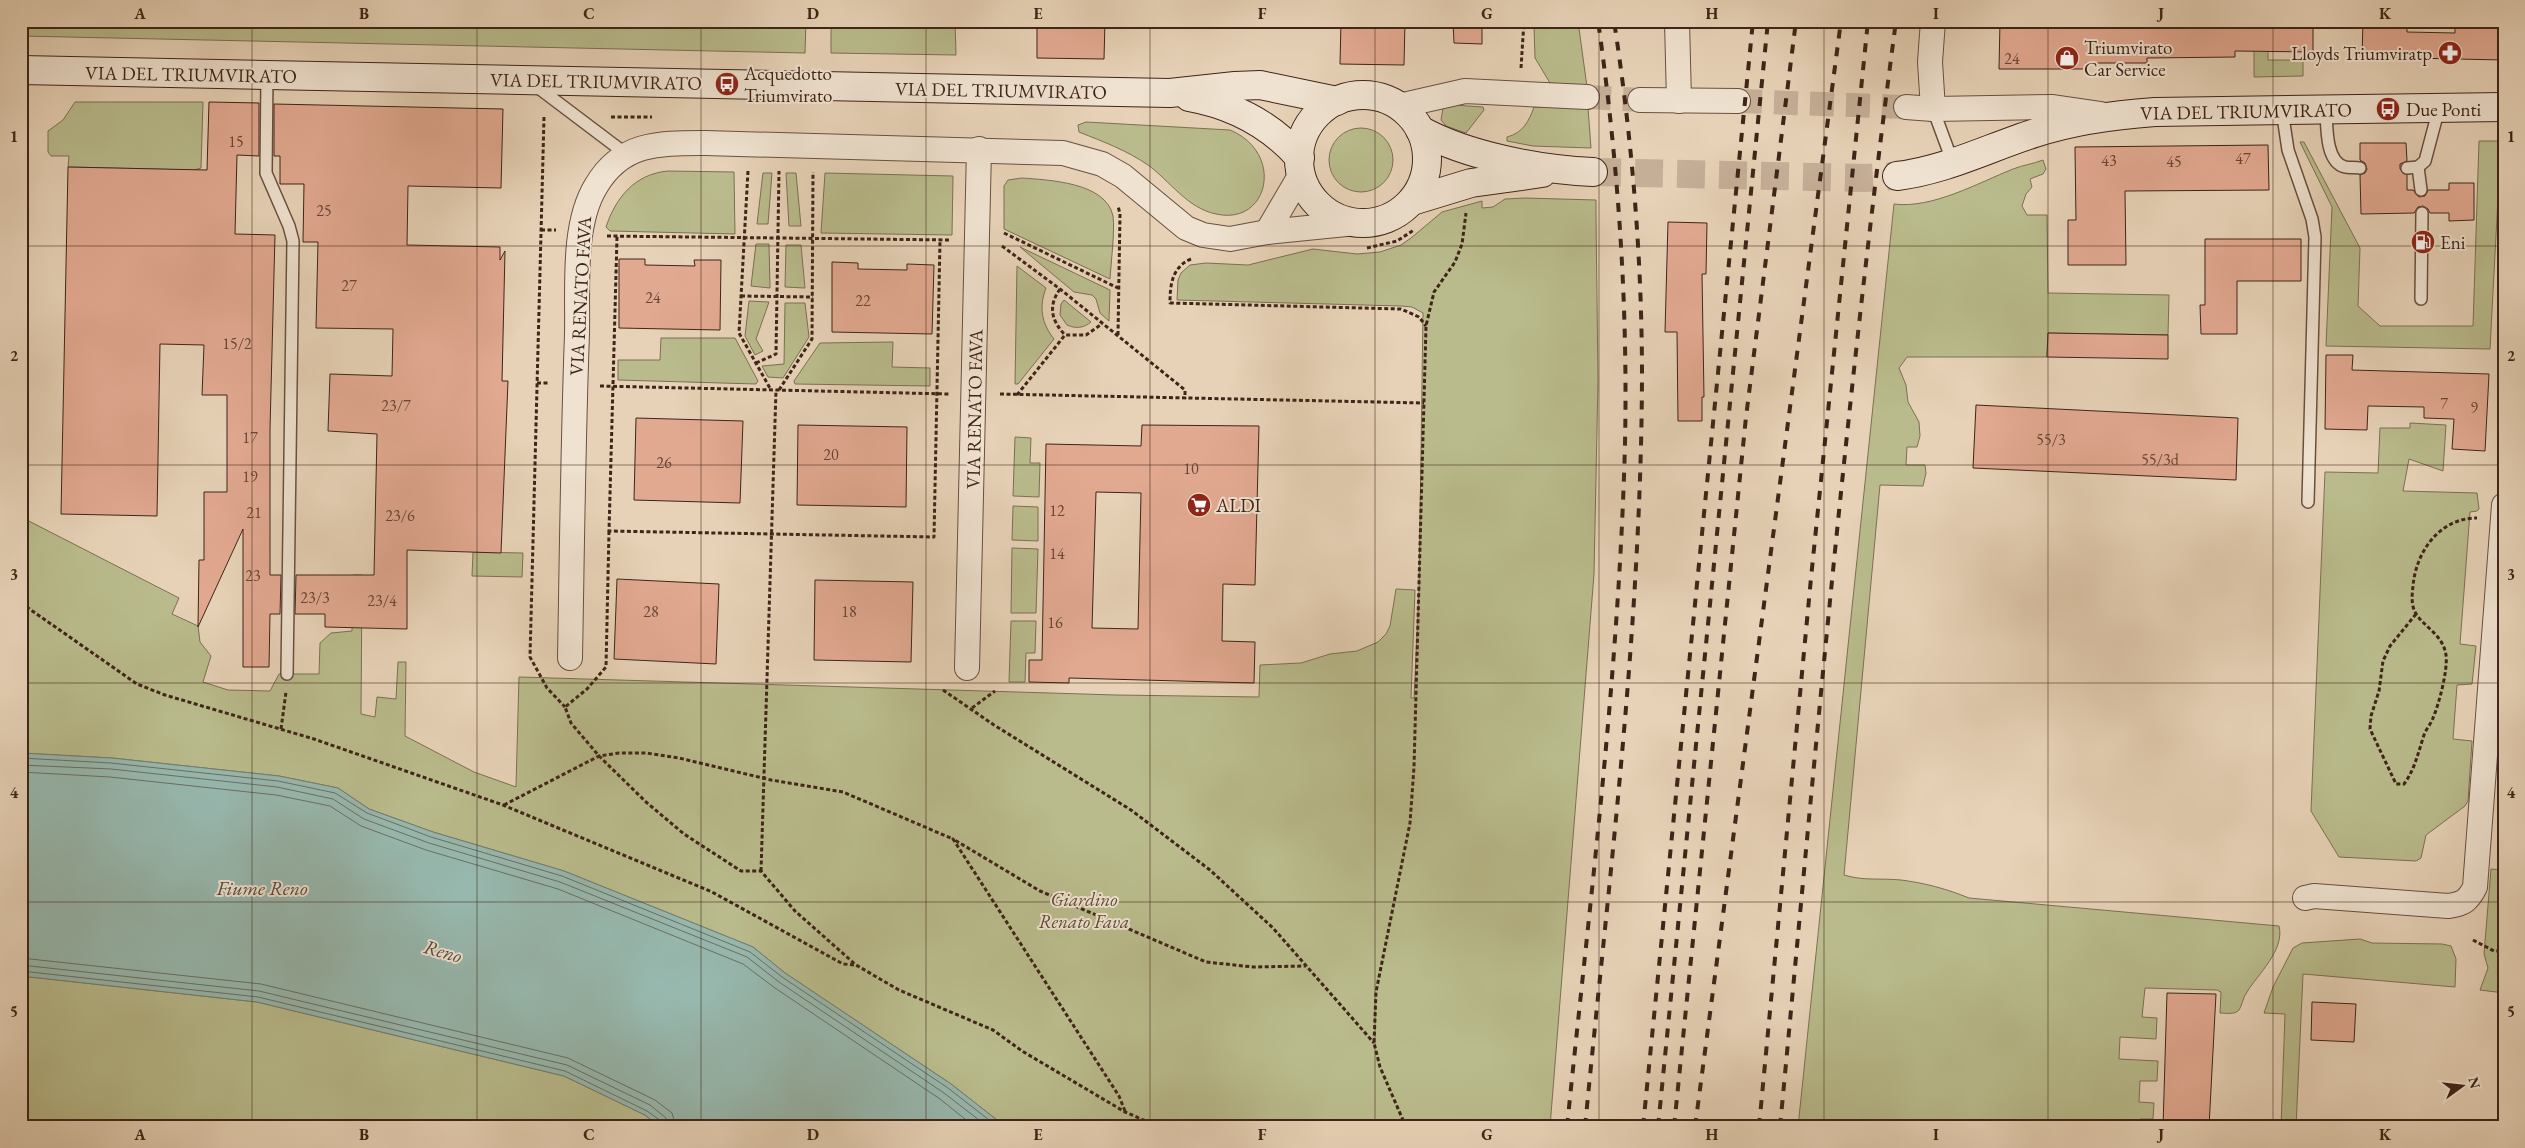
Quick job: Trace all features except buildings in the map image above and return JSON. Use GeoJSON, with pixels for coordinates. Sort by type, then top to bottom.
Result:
{"type":"FeatureCollection","features":[{"type":"Feature","properties":{"kind":"main road","name":"VIA DEL TRIUMVIRATO"},"geometry":{"type":"LineString","coordinates":[[21,70],[1170,93],[1260,85],[1337,101]]}},
{"type":"Feature","properties":{"kind":"main road","name":"VIA DEL TRIUMVIRATO"},"geometry":{"type":"LineString","coordinates":[[1170,93],[1218,103],[1252,118],[1276,134],[1301,166]]}},
{"type":"Feature","properties":{"kind":"main road"},"geometry":{"type":"LineString","coordinates":[[1354,96],[1373,96],[1399,106],[1414,120],[1420,130],[1427,159],[1420,188],[1412,200],[1391,217],[1379,221],[1356,223],[1329,213],[1317,203],[1307,190],[1301,166],[1300,146],[1309,125],[1321,111],[1337,101],[1354,96]]}},
{"type":"Feature","properties":{"kind":"main road","name":"VIA DEL TRIUMVIRATO"},"geometry":{"type":"LineString","coordinates":[[1897,176],[1953,163],[2035,133],[2109,115],[2154,112],[2504,107]]}},
{"type":"Feature","properties":{"kind":"main road"},"geometry":{"type":"LineString","coordinates":[[1420,130],[1448,144],[1559,171]]}},
{"type":"Feature","properties":{"kind":"main road"},"geometry":{"type":"LineString","coordinates":[[1412,200],[1471,183],[1559,171],[1594,172]]}},
{"type":"Feature","properties":{"kind":"street"},"geometry":{"type":"LineString","coordinates":[[1677,21],[1679,101]]}},
{"type":"Feature","properties":{"kind":"street"},"geometry":{"type":"LineString","coordinates":[[1933,21],[1930,62],[1933,109]]}},
{"type":"Feature","properties":{"kind":"street"},"geometry":{"type":"LineString","coordinates":[[1399,106],[1465,91],[1587,97]]}},
{"type":"Feature","properties":{"kind":"street"},"geometry":{"type":"LineString","coordinates":[[1640,100],[1738,101]]}},
{"type":"Feature","properties":{"kind":"street","name":"VIA DEL TRIUMVIRATO"},"geometry":{"type":"LineString","coordinates":[[1906,107],[1933,109],[2053,107],[2109,115]]}},
{"type":"Feature","properties":{"kind":"street","name":"VIA RENATO FAVA"},"geometry":{"type":"LineString","coordinates":[[570,658],[575,384],[571,232],[596,185],[617,161],[626,154],[642,147],[671,143],[1063,153],[1102,164],[1123,176],[1186,228],[1203,235],[1230,239],[1267,232],[1356,223]]}},
{"type":"Feature","properties":{"kind":"street","name":"VIA RENATO FAVA"},"geometry":{"type":"LineString","coordinates":[[967,668],[974,394],[987,240],[979,150]]}},
{"type":"Feature","properties":{"kind":"street"},"geometry":{"type":"LineString","coordinates":[[1267,232],[1301,166]]}},
{"type":"Feature","properties":{"kind":"street"},"geometry":{"type":"LineString","coordinates":[[2305,898],[2314,896],[2448,906],[2460,904],[2469,899],[2475,887],[2503,511]]}},
{"type":"Feature","properties":{"kind":"lane"},"geometry":{"type":"LineString","coordinates":[[267,75],[266,173],[293,241],[287,674]]}},
{"type":"Feature","properties":{"kind":"lane"},"geometry":{"type":"LineString","coordinates":[[529,80],[626,154]]}},
{"type":"Feature","properties":{"kind":"lane"},"geometry":{"type":"LineString","coordinates":[[2421,190],[2412,167],[2425,161],[2439,108]]}},
{"type":"Feature","properties":{"kind":"lane"},"geometry":{"type":"LineString","coordinates":[[1933,109],[1953,163]]}},
{"type":"Feature","properties":{"kind":"lane"},"geometry":{"type":"LineString","coordinates":[[2282,110],[2288,150],[2312,219],[2315,237],[2308,502]]}},
{"type":"Feature","properties":{"kind":"lane"},"geometry":{"type":"LineString","coordinates":[[2326,110],[2330,147],[2336,162],[2344,167],[2360,168]]}},
{"type":"Feature","properties":{"kind":"lane"},"geometry":{"type":"LineString","coordinates":[[2420,299],[2422,213]]}},
{"type":"Feature","properties":{"kind":"path"},"geometry":{"type":"LineString","coordinates":[[1521,74],[1524,21]]}},
{"type":"Feature","properties":{"kind":"path"},"geometry":{"type":"LineString","coordinates":[[544,110],[530,658],[547,688],[565,707],[572,723],[599,756],[646,802],[684,834],[742,871],[762,871]]}},
{"type":"Feature","properties":{"kind":"path"},"geometry":{"type":"LineString","coordinates":[[749,165],[739,333],[756,363],[776,390]]}},
{"type":"Feature","properties":{"kind":"path"},"geometry":{"type":"LineString","coordinates":[[812,166],[814,239],[812,339],[776,390],[762,871],[795,911],[856,965],[908,994],[993,1030],[1022,1051],[1125,1112],[1160,1127]]}},
{"type":"Feature","properties":{"kind":"path"},"geometry":{"type":"LineString","coordinates":[[1116,202],[1120,214],[1118,336]]}},
{"type":"Feature","properties":{"kind":"path"},"geometry":{"type":"LineString","coordinates":[[1406,1127],[1380,1068],[1374,1043],[1376,992],[1411,814],[1415,739],[1426,326],[1434,292],[1455,262],[1462,244],[1466,210]]}},
{"type":"Feature","properties":{"kind":"path"},"geometry":{"type":"LineString","coordinates":[[987,240],[997,229],[1118,288]]}},
{"type":"Feature","properties":{"kind":"path"},"geometry":{"type":"LineString","coordinates":[[541,230],[617,237],[987,240],[1060,289],[1185,390],[1185,400]]}},
{"type":"Feature","properties":{"kind":"path"},"geometry":{"type":"LineString","coordinates":[[565,707],[587,689],[606,667],[617,237]]}},
{"type":"Feature","properties":{"kind":"path"},"geometry":{"type":"LineString","coordinates":[[756,363],[776,354],[778,239]]}},
{"type":"Feature","properties":{"kind":"path"},"geometry":{"type":"LineString","coordinates":[[610,531],[934,537],[940,240]]}},
{"type":"Feature","properties":{"kind":"path"},"geometry":{"type":"LineString","coordinates":[[1060,289],[1053,299],[1053,320],[1065,335]]}},
{"type":"Feature","properties":{"kind":"path"},"geometry":{"type":"LineString","coordinates":[[741,296],[813,297]]}},
{"type":"Feature","properties":{"kind":"path"},"geometry":{"type":"LineString","coordinates":[[1170,303],[1401,309],[1419,317],[1426,326]]}},
{"type":"Feature","properties":{"kind":"path"},"geometry":{"type":"LineString","coordinates":[[1065,335],[1086,335],[1102,324]]}},
{"type":"Feature","properties":{"kind":"path"},"geometry":{"type":"LineString","coordinates":[[1017,395],[1065,335]]}},
{"type":"Feature","properties":{"kind":"path"},"geometry":{"type":"LineString","coordinates":[[575,384],[1185,400],[1424,402]]}},
{"type":"Feature","properties":{"kind":"path"},"geometry":{"type":"LineString","coordinates":[[2416,614],[2390,646],[2383,661],[2379,691],[2370,716],[2370,729],[2396,784],[2404,784],[2412,774],[2424,734],[2433,718],[2446,673],[2446,654],[2442,645],[2429,626],[2416,614],[2412,598],[2417,562],[2433,536],[2446,527],[2465,519],[2503,511]]}},
{"type":"Feature","properties":{"kind":"path"},"geometry":{"type":"LineString","coordinates":[[21,603],[138,684],[165,695],[281,730],[503,805],[712,892],[843,964],[856,965]]}},
{"type":"Feature","properties":{"kind":"path"},"geometry":{"type":"LineString","coordinates":[[281,730],[287,674]]}},
{"type":"Feature","properties":{"kind":"path"},"geometry":{"type":"LineString","coordinates":[[943,690],[972,708],[994,725],[1131,810],[1210,870],[1273,928],[1374,1043]]}},
{"type":"Feature","properties":{"kind":"path"},"geometry":{"type":"LineString","coordinates":[[972,708],[995,692]]}},
{"type":"Feature","properties":{"kind":"path"},"geometry":{"type":"LineString","coordinates":[[503,805],[599,756],[619,753],[646,753],[679,758],[765,779],[843,792],[953,839],[1040,891],[1206,962],[1253,968],[1306,966]]}},
{"type":"Feature","properties":{"kind":"path"},"geometry":{"type":"LineString","coordinates":[[953,839],[1119,1096],[1125,1112]]}},
{"type":"Feature","properties":{"kind":"path"},"geometry":{"type":"LineString","coordinates":[[2473,940],[2494,951],[2504,952]]}},
{"type":"Feature","properties":{"kind":"green space"},"geometry":{"type":"Polygon","coordinates":[[[21,21],[806,21],[805,53],[21,36],[21,21]]]}},
{"type":"Feature","properties":{"kind":"green space"},"geometry":{"type":"Polygon","coordinates":[[[831,21],[955,21],[956,55],[831,53],[831,21]]]}},
{"type":"Feature","properties":{"kind":"green space"},"geometry":{"type":"Polygon","coordinates":[[[1578,21],[1587,87],[1550,83],[1535,58],[1534,26],[1540,22],[1578,21]]]}},
{"type":"Feature","properties":{"kind":"green space"},"geometry":{"type":"Polygon","coordinates":[[[2254,21],[2268,21],[2268,60],[2303,60],[2303,76],[2254,77],[2254,21]]]}},
{"type":"Feature","properties":{"kind":"green space"},"geometry":{"type":"Polygon","coordinates":[[[75,102],[203,102],[201,168],[194,170],[68,167],[69,156],[51,156],[48,152],[48,131],[63,120],[75,102]]]}},
{"type":"Feature","properties":{"kind":"green space"},"geometry":{"type":"Polygon","coordinates":[[[1454,105],[1483,107],[1484,110],[1466,133],[1446,126],[1441,120],[1443,108],[1454,105]]]}},
{"type":"Feature","properties":{"kind":"green space"},"geometry":{"type":"Polygon","coordinates":[[[1534,107],[1588,108],[1591,148],[1533,146],[1507,141],[1507,137],[1517,133],[1525,126],[1534,107]]]}},
{"type":"Feature","properties":{"kind":"green space"},"geometry":{"type":"Polygon","coordinates":[[[1086,122],[1230,130],[1247,141],[1258,155],[1264,170],[1264,185],[1258,199],[1248,209],[1234,215],[1216,214],[1206,211],[1188,200],[1156,171],[1140,160],[1079,132],[1078,125],[1086,122]]]}},
{"type":"Feature","properties":{"kind":"green space"},"geometry":{"type":"Polygon","coordinates":[[[1361,128],[1373,130],[1384,137],[1391,148],[1393,160],[1391,172],[1384,183],[1373,190],[1361,192],[1349,190],[1338,183],[1331,172],[1329,160],[1331,148],[1338,137],[1349,130],[1361,128]]]}},
{"type":"Feature","properties":{"kind":"green space"},"geometry":{"type":"Polygon","coordinates":[[[2479,141],[2501,141],[2490,349],[2326,346],[2332,207],[2300,142],[2304,142],[2360,248],[2358,306],[2380,326],[2473,326],[2479,141]]]}},
{"type":"Feature","properties":{"kind":"green space"},"geometry":{"type":"Polygon","coordinates":[[[2043,160],[2046,169],[2043,174],[2030,179],[2032,187],[2026,194],[2022,206],[2027,215],[2047,215],[2048,293],[2169,295],[2168,335],[2048,333],[2047,357],[1907,357],[1899,368],[1906,385],[1908,402],[1919,422],[1920,436],[1917,447],[1907,447],[1906,465],[1925,465],[1926,473],[1923,486],[1880,485],[1844,875],[1919,883],[1969,898],[2279,926],[2278,944],[2269,961],[2246,994],[2239,1010],[2235,1013],[2220,1013],[2221,992],[2217,990],[2145,988],[2142,1017],[2157,1018],[2156,1039],[2120,1037],[2119,1059],[2158,1061],[2157,1081],[2140,1081],[2139,1102],[2154,1103],[2153,1119],[2140,1119],[2140,1127],[1798,1127],[1894,204],[1909,205],[1939,199],[2013,169],[2043,160]]]}},
{"type":"Feature","properties":{"kind":"green space"},"geometry":{"type":"Polygon","coordinates":[[[668,171],[734,172],[735,234],[610,231],[606,227],[615,206],[628,189],[646,177],[668,171]]]}},
{"type":"Feature","properties":{"kind":"green space"},"geometry":{"type":"Polygon","coordinates":[[[763,173],[772,173],[768,224],[757,224],[763,173]]]}},
{"type":"Feature","properties":{"kind":"green space"},"geometry":{"type":"Polygon","coordinates":[[[786,173],[796,173],[801,226],[789,226],[786,173]]]}},
{"type":"Feature","properties":{"kind":"green space"},"geometry":{"type":"Polygon","coordinates":[[[825,173],[953,176],[952,235],[821,233],[825,173]]]}},
{"type":"Feature","properties":{"kind":"green space"},"geometry":{"type":"Polygon","coordinates":[[[1022,178],[1075,185],[1099,196],[1108,205],[1113,216],[1110,279],[1004,229],[1004,186],[1008,180],[1022,178]]]}},
{"type":"Feature","properties":{"kind":"green space","name":"Giardino Renato Fava"},"geometry":{"type":"Polygon","coordinates":[[[1505,199],[1596,200],[1598,381],[1594,574],[1550,1127],[1006,1127],[951,1084],[785,973],[753,947],[564,871],[433,832],[369,809],[338,788],[279,776],[112,758],[21,753],[21,517],[179,598],[172,614],[198,626],[200,642],[211,656],[203,682],[228,690],[270,691],[279,674],[319,674],[320,643],[331,633],[352,631],[353,575],[362,575],[361,714],[375,717],[377,697],[396,699],[398,662],[406,662],[405,736],[474,772],[516,787],[519,677],[1116,695],[1259,697],[1260,665],[1301,663],[1330,654],[1357,651],[1378,642],[1386,634],[1390,626],[1396,589],[1415,590],[1411,698],[1414,698],[1419,590],[1423,313],[1412,307],[1401,306],[1177,300],[1178,280],[1181,273],[1190,265],[1206,263],[1248,265],[1313,249],[1357,254],[1380,252],[1401,245],[1442,212],[1482,201],[1482,208],[1493,207],[1505,199]]]}},
{"type":"Feature","properties":{"kind":"green space"},"geometry":{"type":"Polygon","coordinates":[[[756,244],[769,244],[770,288],[751,286],[756,244]]]}},
{"type":"Feature","properties":{"kind":"green space"},"geometry":{"type":"Polygon","coordinates":[[[786,245],[801,245],[805,288],[785,287],[786,245]]]}},
{"type":"Feature","properties":{"kind":"green space"},"geometry":{"type":"Polygon","coordinates":[[[1020,247],[1110,290],[1109,321],[1100,313],[1096,299],[1092,295],[1074,292],[1020,247]]]}},
{"type":"Feature","properties":{"kind":"green space"},"geometry":{"type":"Polygon","coordinates":[[[1017,266],[1046,288],[1042,301],[1042,314],[1046,327],[1054,339],[1018,384],[1015,384],[1017,266]]]}},
{"type":"Feature","properties":{"kind":"green space"},"geometry":{"type":"Polygon","coordinates":[[[1064,300],[1091,322],[1086,326],[1080,327],[1067,325],[1060,315],[1061,304],[1064,300]]]}},
{"type":"Feature","properties":{"kind":"green space"},"geometry":{"type":"Polygon","coordinates":[[[749,301],[769,302],[756,339],[763,351],[755,355],[745,336],[749,301]]]}},
{"type":"Feature","properties":{"kind":"green space"},"geometry":{"type":"Polygon","coordinates":[[[785,303],[805,303],[809,337],[783,378],[768,377],[762,366],[784,364],[785,303]]]}},
{"type":"Feature","properties":{"kind":"green space"},"geometry":{"type":"Polygon","coordinates":[[[661,338],[735,338],[758,381],[756,384],[618,380],[618,360],[660,360],[661,338]]]}},
{"type":"Feature","properties":{"kind":"green space"},"geometry":{"type":"Polygon","coordinates":[[[893,342],[892,367],[930,368],[930,386],[795,384],[794,381],[820,343],[893,342]]]}},
{"type":"Feature","properties":{"kind":"green space"},"geometry":{"type":"Polygon","coordinates":[[[2410,423],[2446,425],[2443,471],[2409,459],[2403,491],[2477,493],[2479,509],[2470,512],[2460,644],[2476,646],[2472,684],[2457,685],[2453,739],[2472,741],[2468,801],[2465,806],[2426,835],[2421,858],[2416,861],[2339,857],[2311,811],[2325,472],[2378,473],[2380,428],[2410,428],[2410,423]]]}},
{"type":"Feature","properties":{"kind":"green space"},"geometry":{"type":"Polygon","coordinates":[[[1015,437],[1031,438],[1030,463],[1040,463],[1039,497],[1013,496],[1015,437]]]}},
{"type":"Feature","properties":{"kind":"green space"},"geometry":{"type":"Polygon","coordinates":[[[1013,506],[1038,507],[1038,541],[1012,540],[1013,506]]]}},
{"type":"Feature","properties":{"kind":"green space"},"geometry":{"type":"Polygon","coordinates":[[[1012,548],[1038,549],[1036,613],[1011,613],[1012,548]]]}},
{"type":"Feature","properties":{"kind":"green space"},"geometry":{"type":"Polygon","coordinates":[[[473,552],[523,553],[522,577],[472,576],[473,552]]]}},
{"type":"Feature","properties":{"kind":"green space"},"geometry":{"type":"Polygon","coordinates":[[[1011,621],[1036,621],[1035,653],[1026,653],[1025,682],[1009,682],[1011,621]]]}},
{"type":"Feature","properties":{"kind":"green space"},"geometry":{"type":"Polygon","coordinates":[[[2491,869],[2504,870],[2504,993],[2480,990],[2488,968],[2484,954],[2491,869]]]}},
{"type":"Feature","properties":{"kind":"green space"},"geometry":{"type":"Polygon","coordinates":[[[2360,939],[2372,943],[2442,944],[2451,946],[2456,959],[2455,987],[2303,974],[2296,1127],[2281,1127],[2285,1014],[2264,1013],[2273,987],[2293,948],[2302,943],[2360,939]]]}},
{"type":"Feature","properties":{"kind":"green space"},"geometry":{"type":"Polygon","coordinates":[[[21,976],[257,1002],[564,1076],[645,1115],[660,1127],[21,1127],[21,976]]]}},
{"type":"Feature","properties":{"kind":"water","name":"Fiume Reno"},"geometry":{"type":"Polygon","coordinates":[[[21,753],[112,758],[279,776],[338,788],[369,809],[433,832],[564,871],[753,947],[785,973],[951,1084],[1006,1127],[660,1127],[645,1115],[564,1076],[257,1002],[21,976],[21,753]]]}},
{"type":"Feature","properties":{"kind":"tunnel"},"geometry":{"type":"LineString","coordinates":[[1587,97],[1640,100]]}},
{"type":"Feature","properties":{"kind":"tunnel"},"geometry":{"type":"LineString","coordinates":[[1738,101],[1906,107]]}},
{"type":"Feature","properties":{"kind":"tunnel"},"geometry":{"type":"LineString","coordinates":[[1593,172],[1864,178],[1897,176]]}},
{"type":"Feature","properties":{"kind":"railway"},"geometry":{"type":"LineString","coordinates":[[1567,1127],[1610,700],[1617,615],[1625,444],[1625,338],[1620,232],[1611,126],[1598,21]]}},
{"type":"Feature","properties":{"kind":"railway"},"geometry":{"type":"LineString","coordinates":[[1585,1127],[1630,659],[1640,471],[1642,332],[1638,243],[1631,154],[1614,21]]}},
{"type":"Feature","properties":{"kind":"railway"},"geometry":{"type":"LineString","coordinates":[[1643,1127],[1753,21]]}},
{"type":"Feature","properties":{"kind":"railway"},"geometry":{"type":"LineString","coordinates":[[1658,1127],[1768,21]]}},
{"type":"Feature","properties":{"kind":"railway"},"geometry":{"type":"LineString","coordinates":[[1674,1127],[1746,417],[1796,21]]}},
{"type":"Feature","properties":{"kind":"railway"},"geometry":{"type":"LineString","coordinates":[[1695,1127],[1841,21]]}},
{"type":"Feature","properties":{"kind":"railway"},"geometry":{"type":"LineString","coordinates":[[1759,1127],[1811,578],[1868,21]]}},
{"type":"Feature","properties":{"kind":"railway"},"geometry":{"type":"LineString","coordinates":[[1780,1127],[1847,435],[1878,159],[1896,21]]}},
{"type":"Feature","properties":{"kind":"place","name":"Lloyds Triumviratp"},"geometry":{"type":"Point","coordinates":[2450,53]}},
{"type":"Feature","properties":{"kind":"place","name":"Triumvirato Car Service"},"geometry":{"type":"Point","coordinates":[2067,58]}},
{"type":"Feature","properties":{"kind":"place","name":"Acquedotto Triumvirato"},"geometry":{"type":"Point","coordinates":[727,84]}},
{"type":"Feature","properties":{"kind":"place","name":"Due Ponti"},"geometry":{"type":"Point","coordinates":[2388,109]}},
{"type":"Feature","properties":{"kind":"place","name":"Eni"},"geometry":{"type":"Point","coordinates":[2423,242]}},
{"type":"Feature","properties":{"kind":"place","name":"ALDI"},"geometry":{"type":"Point","coordinates":[1199,505]}},
{"type":"Feature","properties":{"kind":"water label","name":"Reno"},"geometry":{"type":"Point","coordinates":[443,951]}}]}
